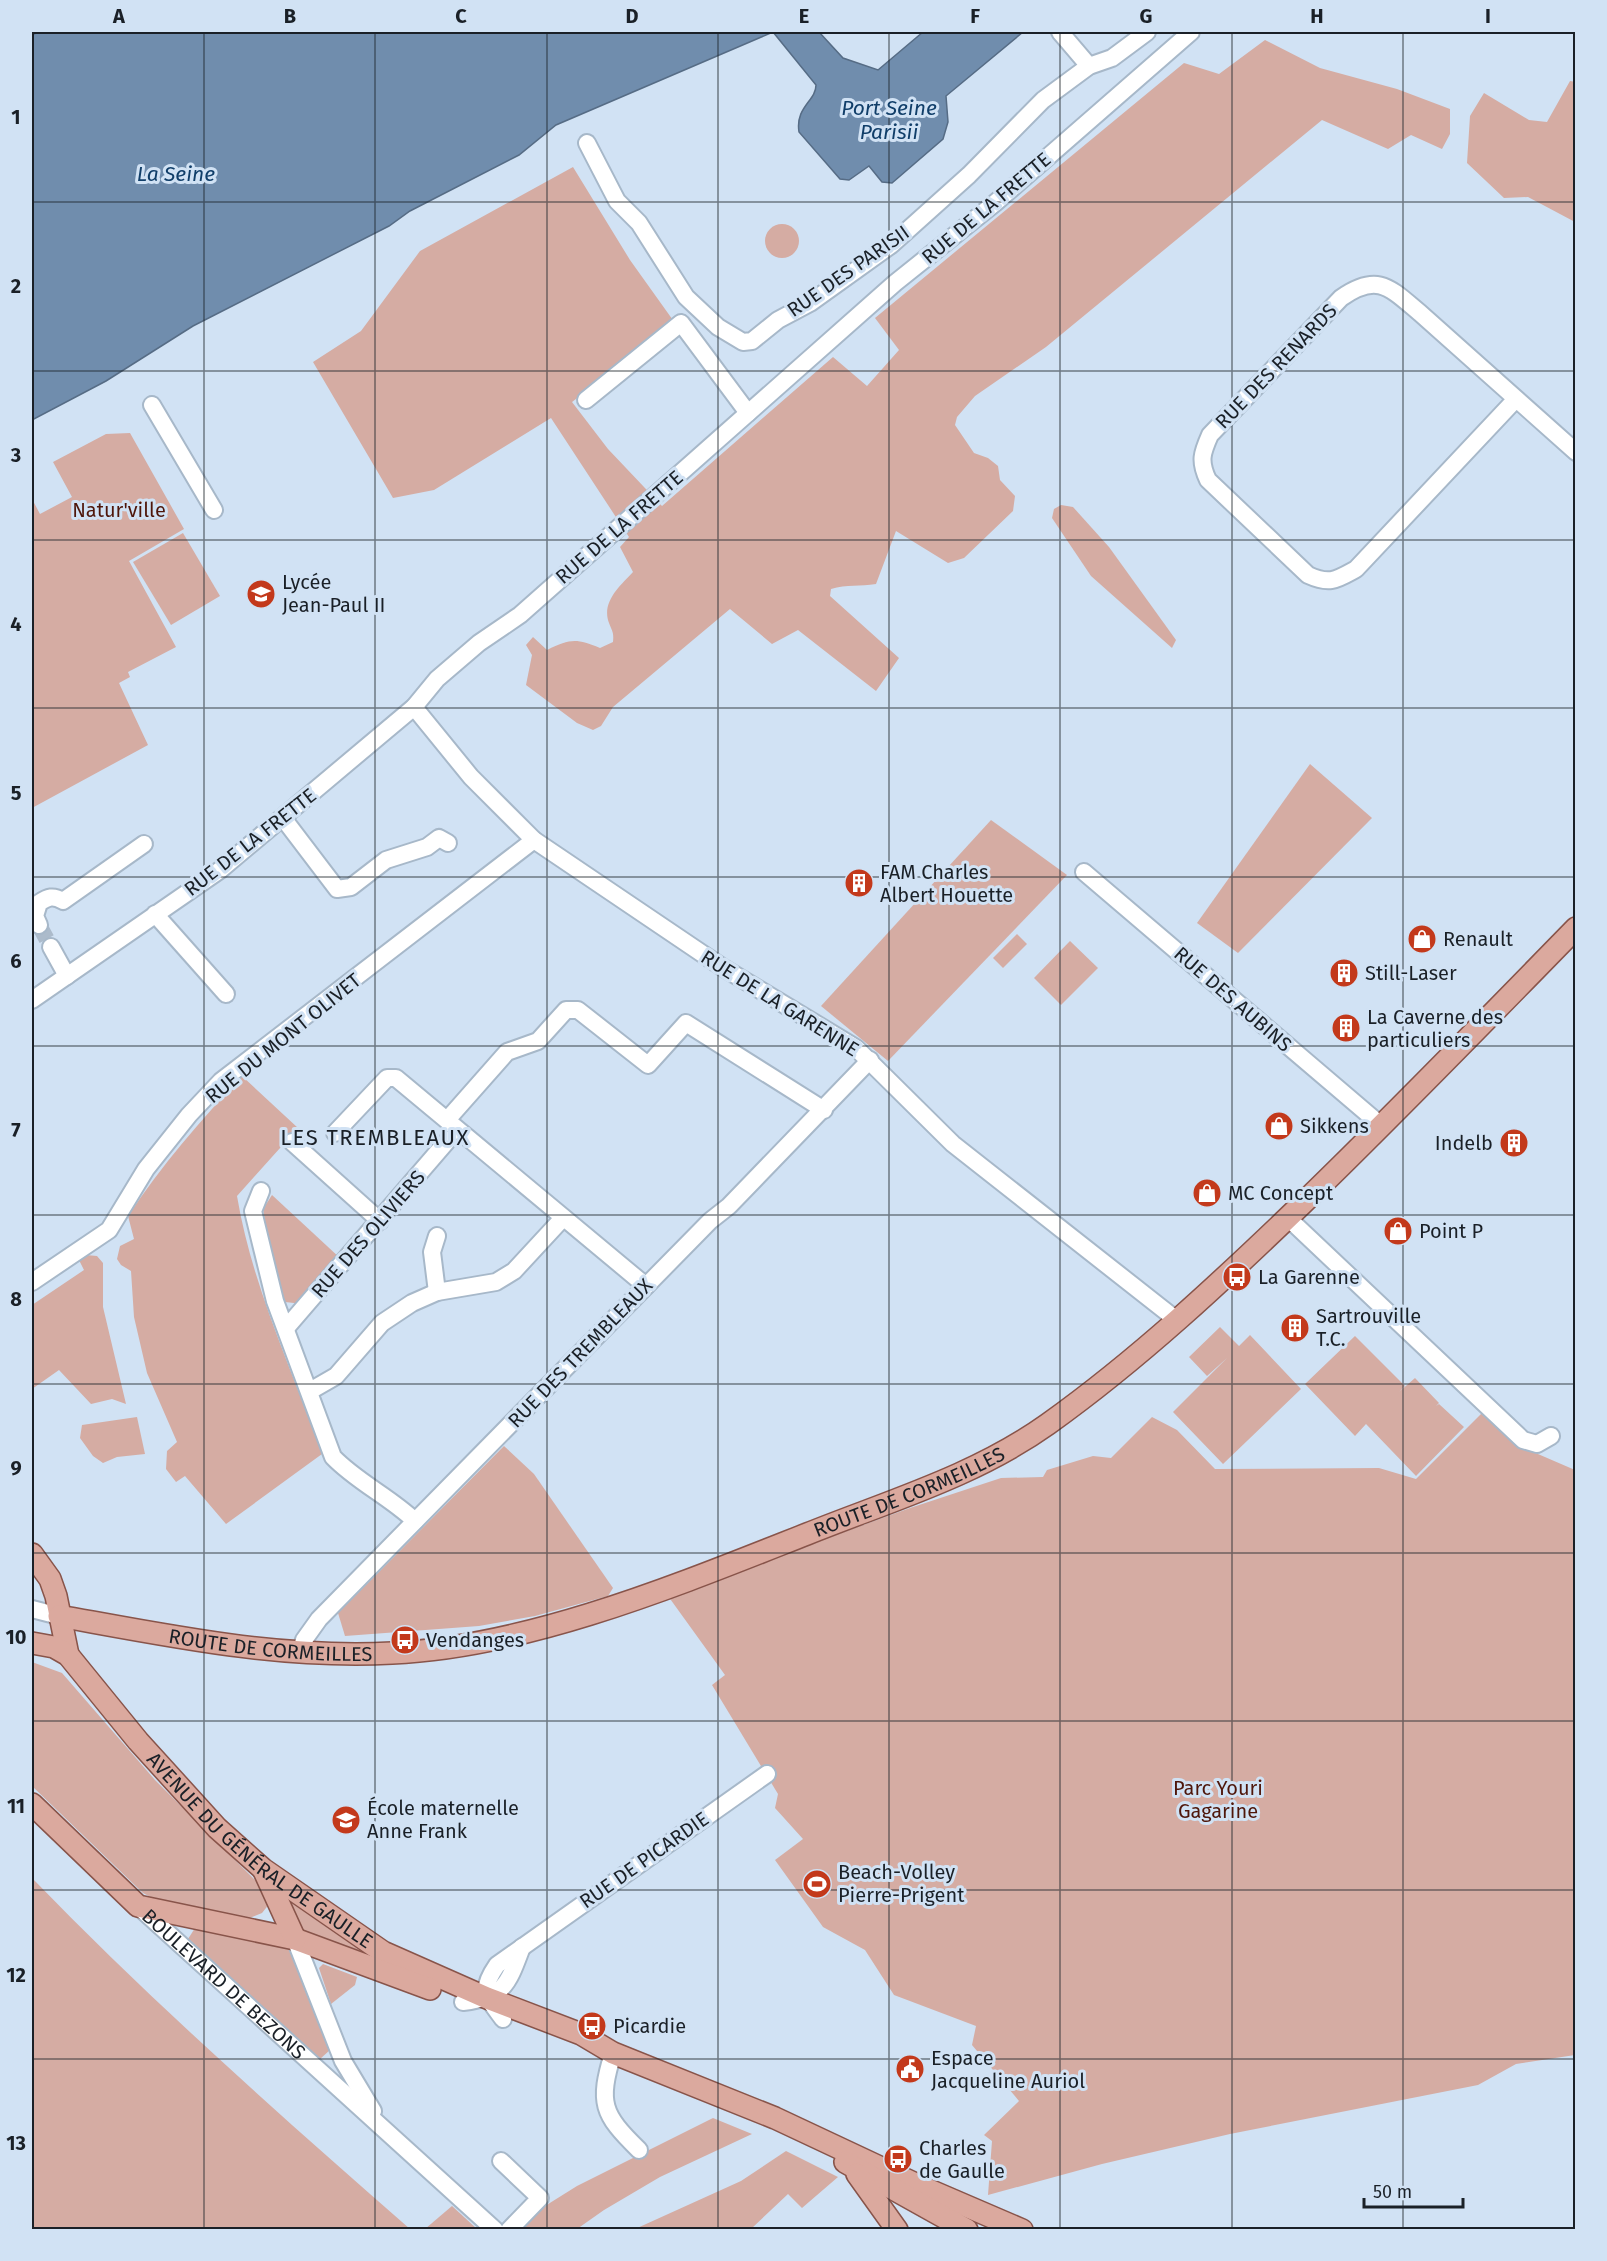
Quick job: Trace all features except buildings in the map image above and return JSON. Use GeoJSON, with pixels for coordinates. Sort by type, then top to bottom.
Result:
{"type":"FeatureCollection","features":[{"type":"Feature","properties":{"kind":"main road","name":"ROUTE DE CORMEILLES"},"geometry":{"type":"LineString","coordinates":[[59,1616],[204,1642],[300,1653],[396,1653],[525,1632],[598,1611],[754,1555],[965,1473],[1046,1426],[1178,1321],[1382,1126],[1575,928]]}},
{"type":"Feature","properties":{"kind":"main road","name":"AVENUE DU GÉNÉRAL DE GAULLE"},"geometry":{"type":"LineString","coordinates":[[32,1554],[50,1579],[68,1655]]}},
{"type":"Feature","properties":{"kind":"main road"},"geometry":{"type":"LineString","coordinates":[[32,1643],[59,1616]]}},
{"type":"Feature","properties":{"kind":"main road","name":"AVENUE DU GÉNÉRAL DE GAULLE"},"geometry":{"type":"LineString","coordinates":[[32,1643],[54,1647],[68,1655],[138,1741],[204,1814],[263,1869],[382,1952],[475,2000]]}},
{"type":"Feature","properties":{"kind":"main road","name":"BOULEVARD DE BEZONS"},"geometry":{"type":"LineString","coordinates":[[32,1804],[138,1906]]}},
{"type":"Feature","properties":{"kind":"main road"},"geometry":{"type":"LineString","coordinates":[[263,1869],[295,1938]]}},
{"type":"Feature","properties":{"kind":"main road"},"geometry":{"type":"LineString","coordinates":[[138,1906],[163,1913],[295,1938],[475,2000],[508,2014],[581,2034],[613,2053],[798,2129],[993,2224],[1022,2229]]}},
{"type":"Feature","properties":{"kind":"main road"},"geometry":{"type":"LineString","coordinates":[[244,1927],[268,1921],[283,1910]]}},
{"type":"Feature","properties":{"kind":"main road"},"geometry":{"type":"LineString","coordinates":[[798,2129],[854,2168],[967,2229]]}},
{"type":"Feature","properties":{"kind":"main road"},"geometry":{"type":"LineString","coordinates":[[854,2168],[897,2229]]}},
{"type":"Feature","properties":{"kind":"street"},"geometry":{"type":"LineString","coordinates":[[1060,32],[1089,66]]}},
{"type":"Feature","properties":{"kind":"street","name":"RUE DES PARISII"},"geometry":{"type":"LineString","coordinates":[[586,143],[617,201],[639,223],[669,271],[698,308],[718,327],[743,342],[752,341],[778,320],[810,303],[891,245],[969,175],[1043,100],[1089,66],[1112,58],[1147,32]]}},
{"type":"Feature","properties":{"kind":"street","name":"RUE DE LA FRETTE"},"geometry":{"type":"LineString","coordinates":[[32,1000],[220,870],[283,818],[414,707],[437,679],[479,643],[520,615],[895,283],[995,203],[1191,32]]}},
{"type":"Feature","properties":{"kind":"street","name":"RUE DES RENARDS"},"geometry":{"type":"LineString","coordinates":[[1516,399],[1356,569],[1337,580],[1323,582],[1308,575],[1208,480],[1201,466],[1201,455],[1210,435],[1341,298],[1366,284],[1380,285],[1394,292],[1516,399],[1575,452]]}},
{"type":"Feature","properties":{"kind":"street"},"geometry":{"type":"LineString","coordinates":[[586,400],[698,308]]}},
{"type":"Feature","properties":{"kind":"street"},"geometry":{"type":"LineString","coordinates":[[681,323],[748,413]]}},
{"type":"Feature","properties":{"kind":"street"},"geometry":{"type":"LineString","coordinates":[[152,405],[214,510]]}},
{"type":"Feature","properties":{"kind":"street","name":"RUE DE LA GARENNE"},"geometry":{"type":"LineString","coordinates":[[414,707],[471,777],[534,840],[722,968],[856,1048],[953,1144],[1178,1321]]}},
{"type":"Feature","properties":{"kind":"street","name":"RUE DE LA FRETTE"},"geometry":{"type":"LineString","coordinates":[[283,818],[337,890],[351,887],[390,858],[427,848],[439,838],[448,843]]}},
{"type":"Feature","properties":{"kind":"street","name":"RUE DU MONT OLIVET"},"geometry":{"type":"LineString","coordinates":[[32,1282],[109,1230],[146,1169],[189,1115],[221,1081],[534,840]]}},
{"type":"Feature","properties":{"kind":"street"},"geometry":{"type":"LineString","coordinates":[[39,925],[35,916],[39,903],[47,897],[56,897],[63,901],[144,844]]}},
{"type":"Feature","properties":{"kind":"street","name":"RUE DES AUBINS"},"geometry":{"type":"LineString","coordinates":[[1084,872],[1382,1126]]}},
{"type":"Feature","properties":{"kind":"street"},"geometry":{"type":"LineString","coordinates":[[155,914],[226,994]]}},
{"type":"Feature","properties":{"kind":"street"},"geometry":{"type":"LineString","coordinates":[[51,946],[67,976]]}},
{"type":"Feature","properties":{"kind":"street"},"geometry":{"type":"LineString","coordinates":[[447,1120],[507,1052],[538,1041],[566,1010],[578,1010],[648,1065],[686,1023],[824,1110]]}},
{"type":"Feature","properties":{"kind":"street","name":"RUE DES TREMBLEAUX"},"geometry":{"type":"LineString","coordinates":[[300,1653],[304,1640],[319,1619],[710,1221],[729,1206],[824,1110],[870,1060]]}},
{"type":"Feature","properties":{"kind":"street"},"geometry":{"type":"LineString","coordinates":[[335,1133],[387,1078],[396,1078],[646,1286]]}},
{"type":"Feature","properties":{"kind":"street","name":"RUE DES OLIVIERS"},"geometry":{"type":"LineString","coordinates":[[287,1327],[448,1140]]}},
{"type":"Feature","properties":{"kind":"street"},"geometry":{"type":"LineString","coordinates":[[292,1142],[380,1221]]}},
{"type":"Feature","properties":{"kind":"street"},"geometry":{"type":"LineString","coordinates":[[261,1191],[253,1211],[275,1301],[287,1327],[333,1457],[344,1468],[398,1504],[415,1521]]}},
{"type":"Feature","properties":{"kind":"street"},"geometry":{"type":"LineString","coordinates":[[310,1391],[336,1376],[382,1323],[412,1303],[437,1292],[496,1282],[514,1271],[563,1218]]}},
{"type":"Feature","properties":{"kind":"street"},"geometry":{"type":"LineString","coordinates":[[1288,1218],[1523,1440],[1537,1444],[1551,1436]]}},
{"type":"Feature","properties":{"kind":"street"},"geometry":{"type":"LineString","coordinates":[[437,1236],[432,1252],[437,1292]]}},
{"type":"Feature","properties":{"kind":"street"},"geometry":{"type":"LineString","coordinates":[[32,1609],[59,1616]]}},
{"type":"Feature","properties":{"kind":"street","name":"RUE DE PICARDIE"},"geometry":{"type":"LineString","coordinates":[[475,2000],[497,1965],[767,1774]]}},
{"type":"Feature","properties":{"kind":"street","name":"BOULEVARD DE BEZONS"},"geometry":{"type":"LineString","coordinates":[[138,1906],[495,2229]]}},
{"type":"Feature","properties":{"kind":"street","name":"BOULEVARD DE BEZONS"},"geometry":{"type":"LineString","coordinates":[[295,1938],[343,2061],[371,2110],[419,2160]]}},
{"type":"Feature","properties":{"kind":"street"},"geometry":{"type":"LineString","coordinates":[[508,2014],[507,1984],[522,1947]]}},
{"type":"Feature","properties":{"kind":"street"},"geometry":{"type":"LineString","coordinates":[[475,2000],[507,1984]]}},
{"type":"Feature","properties":{"kind":"street"},"geometry":{"type":"LineString","coordinates":[[613,2053],[603,2094],[608,2113],[620,2132],[639,2150]]}},
{"type":"Feature","properties":{"kind":"street"},"geometry":{"type":"LineString","coordinates":[[501,2162],[540,2198],[509,2229]]}},
{"type":"Feature","properties":{"kind":"green space"},"geometry":{"type":"Polygon","coordinates":[[[1265,40],[1320,68],[1397,89],[1450,109],[1450,134],[1442,149],[1411,135],[1388,149],[1322,120],[1046,347],[975,396],[957,417],[955,425],[974,453],[988,458],[998,466],[1000,480],[1015,496],[1013,511],[964,558],[948,563],[896,531],[876,584],[831,589],[830,596],[899,658],[876,691],[798,630],[772,644],[730,609],[613,707],[601,726],[593,730],[577,723],[526,685],[532,655],[526,645],[533,637],[547,650],[573,641],[600,648],[613,642],[607,615],[610,601],[633,572],[620,547],[629,537],[551,418],[434,490],[393,498],[313,362],[361,331],[420,251],[573,167],[630,260],[675,323],[572,402],[608,449],[662,506],[833,357],[867,386],[899,350],[875,318],[1184,63],[1219,74],[1265,40]]]}},
{"type":"Feature","properties":{"kind":"green space"},"geometry":{"type":"Polygon","coordinates":[[[1570,81],[1576,82],[1575,222],[1528,197],[1504,198],[1467,163],[1470,116],[1484,93],[1529,120],[1547,122],[1570,81]]]}},
{"type":"Feature","properties":{"kind":"green space"},"geometry":{"type":"Polygon","coordinates":[[[782,224],[794,229],[799,241],[794,253],[782,258],[770,253],[765,241],[770,229],[782,224]]]}},
{"type":"Feature","properties":{"kind":"green space","name":"Natur'ville"},"geometry":{"type":"Polygon","coordinates":[[[130,433],[184,529],[129,561],[176,647],[128,672],[130,677],[119,683],[148,745],[32,808],[32,499],[40,514],[72,497],[53,462],[106,434],[130,433]]]}},
{"type":"Feature","properties":{"kind":"green space"},"geometry":{"type":"Polygon","coordinates":[[[1061,505],[1073,507],[1109,547],[1176,640],[1172,648],[1091,576],[1052,518],[1054,509],[1061,505]]]}},
{"type":"Feature","properties":{"kind":"green space"},"geometry":{"type":"Polygon","coordinates":[[[183,533],[220,596],[171,625],[133,562],[183,533]]]}},
{"type":"Feature","properties":{"kind":"green space"},"geometry":{"type":"Polygon","coordinates":[[[1310,764],[1372,818],[1238,953],[1197,923],[1310,764]]]}},
{"type":"Feature","properties":{"kind":"green space"},"geometry":{"type":"Polygon","coordinates":[[[991,820],[1067,875],[888,1061],[821,1006],[991,820]]]}},
{"type":"Feature","properties":{"kind":"green space"},"geometry":{"type":"Polygon","coordinates":[[[1017,934],[1027,944],[1003,968],[993,958],[1017,934]]]}},
{"type":"Feature","properties":{"kind":"green space"},"geometry":{"type":"Polygon","coordinates":[[[1070,941],[1098,968],[1061,1005],[1034,978],[1070,941]]]}},
{"type":"Feature","properties":{"kind":"green space"},"geometry":{"type":"Polygon","coordinates":[[[242,1076],[298,1128],[237,1196],[252,1262],[322,1454],[226,1524],[185,1476],[176,1482],[166,1469],[167,1451],[177,1442],[147,1373],[134,1317],[131,1271],[121,1265],[117,1259],[120,1246],[134,1239],[128,1216],[182,1144],[242,1076]]]}},
{"type":"Feature","properties":{"kind":"green space"},"geometry":{"type":"Polygon","coordinates":[[[272,1195],[341,1259],[303,1304],[285,1302],[273,1271],[263,1209],[272,1195]]]}},
{"type":"Feature","properties":{"kind":"green space"},"geometry":{"type":"Polygon","coordinates":[[[86,1255],[97,1256],[103,1263],[103,1307],[126,1404],[112,1399],[91,1404],[59,1370],[32,1389],[32,1305],[84,1270],[78,1258],[86,1255]]]}},
{"type":"Feature","properties":{"kind":"green space"},"geometry":{"type":"Polygon","coordinates":[[[1220,1327],[1239,1346],[1250,1335],[1301,1389],[1223,1464],[1173,1412],[1227,1358],[1207,1376],[1189,1357],[1220,1327]]]}},
{"type":"Feature","properties":{"kind":"green space"},"geometry":{"type":"Polygon","coordinates":[[[1355,1336],[1405,1386],[1399,1392],[1415,1378],[1439,1403],[1436,1406],[1439,1404],[1464,1427],[1416,1476],[1366,1424],[1355,1436],[1305,1384],[1355,1336]]]}},
{"type":"Feature","properties":{"kind":"green space","name":"Parc Youri Gagarine"},"geometry":{"type":"Polygon","coordinates":[[[1482,1413],[1517,1445],[1575,1470],[1575,2055],[1516,2064],[1478,2085],[1230,2134],[1102,2164],[988,2195],[992,2141],[984,2135],[1019,2101],[972,2045],[976,2026],[894,1995],[865,1950],[823,1927],[775,1860],[803,1839],[775,1808],[778,1794],[712,1685],[725,1675],[668,1596],[910,1508],[1001,1478],[1043,1477],[1047,1470],[1093,1456],[1111,1458],[1152,1417],[1177,1430],[1215,1469],[1379,1468],[1416,1479],[1482,1413]]]}},
{"type":"Feature","properties":{"kind":"green space"},"geometry":{"type":"Polygon","coordinates":[[[137,1417],[145,1454],[117,1457],[103,1463],[93,1456],[80,1438],[82,1425],[137,1417]]]}},
{"type":"Feature","properties":{"kind":"green space"},"geometry":{"type":"Polygon","coordinates":[[[504,1446],[534,1474],[613,1588],[608,1596],[535,1616],[479,1626],[345,1636],[338,1613],[504,1446]]]}},
{"type":"Feature","properties":{"kind":"green space"},"geometry":{"type":"Polygon","coordinates":[[[32,1662],[62,1673],[155,1780],[265,1890],[270,1903],[262,1913],[247,1919],[160,1902],[143,1893],[32,1786],[32,1662]]]}},
{"type":"Feature","properties":{"kind":"green space"},"geometry":{"type":"Polygon","coordinates":[[[32,1878],[170,2013],[265,2101],[410,2229],[32,2229],[32,1878]]]}},
{"type":"Feature","properties":{"kind":"green space"},"geometry":{"type":"Polygon","coordinates":[[[287,1895],[386,1964],[297,1929],[287,1895]]]}},
{"type":"Feature","properties":{"kind":"green space"},"geometry":{"type":"Polygon","coordinates":[[[195,1928],[289,1946],[330,2050],[320,2059],[188,1939],[195,1928]]]}},
{"type":"Feature","properties":{"kind":"green space"},"geometry":{"type":"Polygon","coordinates":[[[323,1964],[357,1977],[355,1985],[331,2004],[319,1968],[323,1964]]]}},
{"type":"Feature","properties":{"kind":"green space"},"geometry":{"type":"Polygon","coordinates":[[[713,2118],[752,2134],[660,2177],[577,2229],[518,2230],[545,2206],[577,2186],[713,2118]]]}},
{"type":"Feature","properties":{"kind":"green space"},"geometry":{"type":"Polygon","coordinates":[[[786,2151],[838,2177],[802,2208],[788,2194],[751,2229],[635,2229],[741,2181],[786,2151]]]}},
{"type":"Feature","properties":{"kind":"green space"},"geometry":{"type":"Polygon","coordinates":[[[452,2206],[477,2229],[425,2229],[452,2206]]]}},
{"type":"Feature","properties":{"kind":"water","name":"La Seine"},"geometry":{"type":"Polygon","coordinates":[[[38,32],[773,32],[556,125],[519,155],[410,211],[389,226],[193,326],[106,381],[32,420],[32,35],[38,32]]]}},
{"type":"Feature","properties":{"kind":"water","name":"Port Seine Parisii"},"geometry":{"type":"Polygon","coordinates":[[[773,32],[819,32],[843,58],[878,70],[923,32],[1023,32],[946,96],[948,122],[943,139],[892,183],[882,182],[869,166],[849,180],[840,179],[799,132],[800,116],[813,96],[816,85],[773,32]]]}},
{"type":"Feature","properties":{"kind":"tunnel"},"geometry":{"type":"LineString","coordinates":[[39,925],[51,947]]}},
{"type":"Feature","properties":{"kind":"place","name":"Lycée Jean-Paul II"},"geometry":{"type":"Point","coordinates":[261,594]}},
{"type":"Feature","properties":{"kind":"place","name":"FAM Charles Albert Houette"},"geometry":{"type":"Point","coordinates":[859,883]}},
{"type":"Feature","properties":{"kind":"place","name":"Renault"},"geometry":{"type":"Point","coordinates":[1422,939]}},
{"type":"Feature","properties":{"kind":"place","name":"Still-Laser"},"geometry":{"type":"Point","coordinates":[1344,973]}},
{"type":"Feature","properties":{"kind":"place","name":"La Caverne des particuliers"},"geometry":{"type":"Point","coordinates":[1346,1028]}},
{"type":"Feature","properties":{"kind":"place","name":"Sikkens"},"geometry":{"type":"Point","coordinates":[1279,1126]}},
{"type":"Feature","properties":{"kind":"place","name":"Indelb"},"geometry":{"type":"Point","coordinates":[1514,1143]}},
{"type":"Feature","properties":{"kind":"place","name":"MC Concept"},"geometry":{"type":"Point","coordinates":[1207,1193]}},
{"type":"Feature","properties":{"kind":"place","name":"Point P"},"geometry":{"type":"Point","coordinates":[1398,1231]}},
{"type":"Feature","properties":{"kind":"place","name":"La Garenne"},"geometry":{"type":"Point","coordinates":[1237,1277]}},
{"type":"Feature","properties":{"kind":"place","name":"Sartrouville T.C."},"geometry":{"type":"Point","coordinates":[1295,1328]}},
{"type":"Feature","properties":{"kind":"place","name":"Vendanges"},"geometry":{"type":"Point","coordinates":[405,1640]}},
{"type":"Feature","properties":{"kind":"place","name":"École maternelle Anne Frank"},"geometry":{"type":"Point","coordinates":[346,1820]}},
{"type":"Feature","properties":{"kind":"place","name":"Beach-Volley Pierre-Prigent"},"geometry":{"type":"Point","coordinates":[817,1884]}},
{"type":"Feature","properties":{"kind":"place","name":"Picardie"},"geometry":{"type":"Point","coordinates":[592,2026]}},
{"type":"Feature","properties":{"kind":"place","name":"Espace Jacqueline Auriol"},"geometry":{"type":"Point","coordinates":[910,2069]}},
{"type":"Feature","properties":{"kind":"place","name":"Charles de Gaulle"},"geometry":{"type":"Point","coordinates":[898,2159]}},
{"type":"Feature","properties":{"kind":"district","name":"LES TREMBLEAUX"},"geometry":{"type":"Point","coordinates":[375,1137]}}]}
